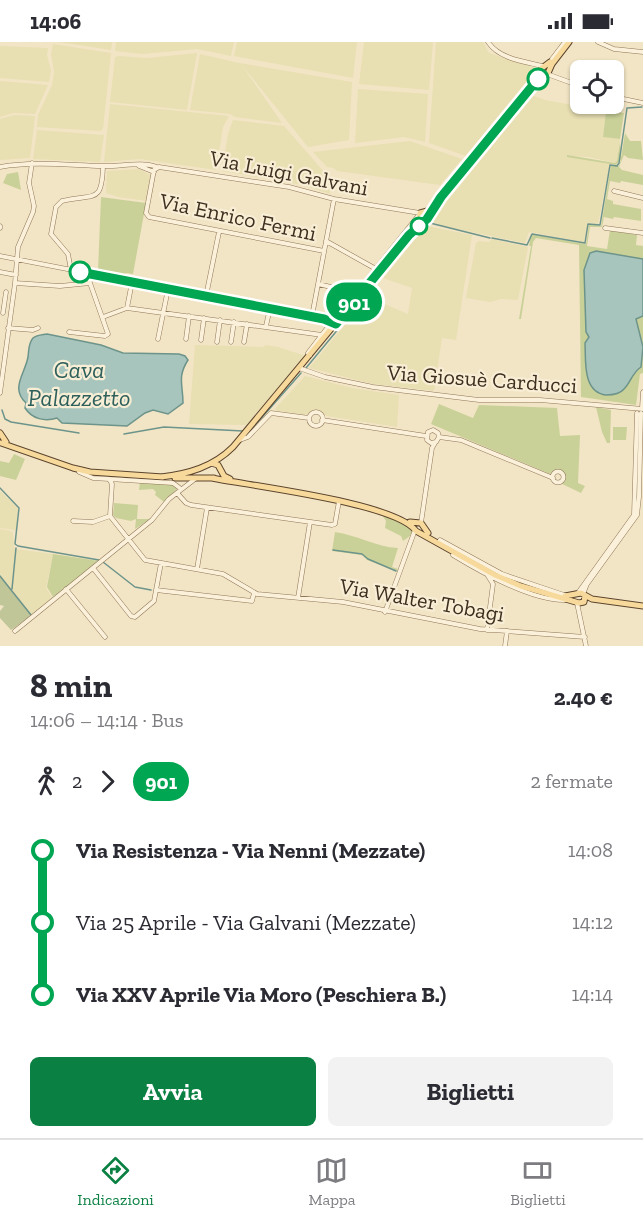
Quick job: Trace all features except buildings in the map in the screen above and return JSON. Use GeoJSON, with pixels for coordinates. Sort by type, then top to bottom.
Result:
{"type":"FeatureCollection","features":[{"type":"Feature","properties":{"kind":"main road"},"geometry":{"type":"LineString","coordinates":[[187,479],[224,456],[239,440],[323,336],[414,231],[423,215],[437,203],[567,42]]}},
{"type":"Feature","properties":{"kind":"main road"},"geometry":{"type":"LineString","coordinates":[[545,70],[552,59],[560,53]]}},
{"type":"Feature","properties":{"kind":"main road"},"geometry":{"type":"LineString","coordinates":[[0,433],[3,442],[63,465],[117,477],[212,478],[339,501],[380,511],[418,526],[426,535],[495,575],[554,596],[643,607]]}},
{"type":"Feature","properties":{"kind":"main road"},"geometry":{"type":"LineString","coordinates":[[212,478],[219,475],[224,456]]}},
{"type":"Feature","properties":{"kind":"main road"},"geometry":{"type":"LineString","coordinates":[[209,464],[216,464],[225,477],[233,481],[361,503],[393,514],[418,526],[453,550]]}},
{"type":"Feature","properties":{"kind":"main road"},"geometry":{"type":"LineString","coordinates":[[209,464],[206,472],[212,478]]}},
{"type":"Feature","properties":{"kind":"street"},"geometry":{"type":"LineString","coordinates":[[488,42],[497,52],[533,64],[570,82]]}},
{"type":"Feature","properties":{"kind":"street"},"geometry":{"type":"LineString","coordinates":[[552,59],[567,42]]}},
{"type":"Feature","properties":{"kind":"street"},"geometry":{"type":"LineString","coordinates":[[598,42],[614,49],[643,52]]}},
{"type":"Feature","properties":{"kind":"street"},"geometry":{"type":"LineString","coordinates":[[624,99],[643,103]]}},
{"type":"Feature","properties":{"kind":"street"},"geometry":{"type":"LineString","coordinates":[[0,393],[19,243],[33,212],[29,183],[32,163]]}},
{"type":"Feature","properties":{"kind":"street","name":"Via Luigi Galvani"},"geometry":{"type":"LineString","coordinates":[[0,166],[32,163],[136,165],[289,187],[334,199],[423,215]]}},
{"type":"Feature","properties":{"kind":"street"},"geometry":{"type":"LineString","coordinates":[[69,270],[71,260],[66,251],[51,236],[55,210],[62,201],[100,192],[103,166]]}},
{"type":"Feature","properties":{"kind":"street","name":"Via Enrico Fermi"},"geometry":{"type":"LineString","coordinates":[[154,169],[146,213],[151,218],[324,251]]}},
{"type":"Feature","properties":{"kind":"street"},"geometry":{"type":"LineString","coordinates":[[614,191],[643,198]]}},
{"type":"Feature","properties":{"kind":"street"},"geometry":{"type":"LineString","coordinates":[[312,316],[334,199]]}},
{"type":"Feature","properties":{"kind":"street"},"geometry":{"type":"LineString","coordinates":[[103,317],[127,308],[298,330],[323,336],[423,215]]}},
{"type":"Feature","properties":{"kind":"street"},"geometry":{"type":"LineString","coordinates":[[605,228],[643,233]]}},
{"type":"Feature","properties":{"kind":"street"},"geometry":{"type":"LineString","coordinates":[[206,296],[219,232]]}},
{"type":"Feature","properties":{"kind":"street"},"geometry":{"type":"LineString","coordinates":[[326,241],[376,270]]}},
{"type":"Feature","properties":{"kind":"street"},"geometry":{"type":"LineString","coordinates":[[0,256],[312,316],[334,323]]}},
{"type":"Feature","properties":{"kind":"street"},"geometry":{"type":"LineString","coordinates":[[0,272],[16,275]]}},
{"type":"Feature","properties":{"kind":"street"},"geometry":{"type":"LineString","coordinates":[[69,332],[105,336],[108,334],[89,274]]}},
{"type":"Feature","properties":{"kind":"street"},"geometry":{"type":"LineString","coordinates":[[127,308],[132,282]]}},
{"type":"Feature","properties":{"kind":"street"},"geometry":{"type":"LineString","coordinates":[[15,283],[62,286],[90,283]]}},
{"type":"Feature","properties":{"kind":"street"},"geometry":{"type":"LineString","coordinates":[[318,284],[357,293]]}},
{"type":"Feature","properties":{"kind":"street"},"geometry":{"type":"LineString","coordinates":[[158,339],[168,289]]}},
{"type":"Feature","properties":{"kind":"street"},"geometry":{"type":"LineString","coordinates":[[0,291],[14,293]]}},
{"type":"Feature","properties":{"kind":"street"},"geometry":{"type":"LineString","coordinates":[[6,292],[2,313],[10,314]]}},
{"type":"Feature","properties":{"kind":"street"},"geometry":{"type":"LineString","coordinates":[[266,326],[270,308]]}},
{"type":"Feature","properties":{"kind":"street"},"geometry":{"type":"LineString","coordinates":[[186,339],[189,316]]}},
{"type":"Feature","properties":{"kind":"street"},"geometry":{"type":"LineString","coordinates":[[201,340],[204,318]]}},
{"type":"Feature","properties":{"kind":"street"},"geometry":{"type":"LineString","coordinates":[[324,319],[329,327]]}},
{"type":"Feature","properties":{"kind":"street"},"geometry":{"type":"LineString","coordinates":[[217,342],[220,320]]}},
{"type":"Feature","properties":{"kind":"street"},"geometry":{"type":"LineString","coordinates":[[231,342],[234,322]]}},
{"type":"Feature","properties":{"kind":"street"},"geometry":{"type":"LineString","coordinates":[[244,342],[247,324]]}},
{"type":"Feature","properties":{"kind":"street"},"geometry":{"type":"LineString","coordinates":[[8,328],[33,330],[38,328]]}},
{"type":"Feature","properties":{"kind":"street","name":"Via Giosuè Carducci"},"geometry":{"type":"LineString","coordinates":[[299,368],[325,377],[374,387],[478,400],[540,400],[640,411]]}},
{"type":"Feature","properties":{"kind":"street"},"geometry":{"type":"LineString","coordinates":[[586,646],[578,598],[637,515],[640,477],[640,411],[643,392]]}},
{"type":"Feature","properties":{"kind":"street"},"geometry":{"type":"LineString","coordinates":[[239,440],[250,436],[271,413],[309,418]]}},
{"type":"Feature","properties":{"kind":"street"},"geometry":{"type":"LineString","coordinates":[[309,418],[312,414],[318,413],[322,420]]}},
{"type":"Feature","properties":{"kind":"street"},"geometry":{"type":"LineString","coordinates":[[309,418],[310,423],[315,426],[320,425],[322,420]]}},
{"type":"Feature","properties":{"kind":"street"},"geometry":{"type":"LineString","coordinates":[[322,420],[426,436],[432,443],[418,526],[410,541],[385,612]]}},
{"type":"Feature","properties":{"kind":"street"},"geometry":{"type":"LineString","coordinates":[[426,436],[433,430],[439,437]]}},
{"type":"Feature","properties":{"kind":"street"},"geometry":{"type":"LineString","coordinates":[[432,443],[439,437],[461,440],[553,478]]}},
{"type":"Feature","properties":{"kind":"street"},"geometry":{"type":"LineString","coordinates":[[79,469],[79,472],[90,477],[109,479],[117,477],[173,483],[189,505],[332,525],[335,524],[339,501]]}},
{"type":"Feature","properties":{"kind":"street"},"geometry":{"type":"LineString","coordinates":[[117,477],[112,484],[110,516],[143,559],[226,576],[254,593],[252,601],[156,590]]}},
{"type":"Feature","properties":{"kind":"street"},"geometry":{"type":"LineString","coordinates":[[109,479],[112,484]]}},
{"type":"Feature","properties":{"kind":"street"},"geometry":{"type":"LineString","coordinates":[[15,631],[152,520],[187,479]]}},
{"type":"Feature","properties":{"kind":"street"},"geometry":{"type":"LineString","coordinates":[[197,569],[207,508]]}},
{"type":"Feature","properties":{"kind":"street"},"geometry":{"type":"LineString","coordinates":[[73,520],[93,522],[110,516]]}},
{"type":"Feature","properties":{"kind":"street"},"geometry":{"type":"LineString","coordinates":[[298,598],[310,522]]}},
{"type":"Feature","properties":{"kind":"street"},"geometry":{"type":"LineString","coordinates":[[426,535],[433,542],[502,581],[550,598],[560,600],[578,598]]}},
{"type":"Feature","properties":{"kind":"street"},"geometry":{"type":"LineString","coordinates":[[440,540],[502,574],[578,598]]}},
{"type":"Feature","properties":{"kind":"street"},"geometry":{"type":"LineString","coordinates":[[93,568],[131,616],[136,616],[152,604],[161,563]]}},
{"type":"Feature","properties":{"kind":"street"},"geometry":{"type":"LineString","coordinates":[[483,572],[492,580],[493,588],[487,630]]}},
{"type":"Feature","properties":{"kind":"street"},"geometry":{"type":"LineString","coordinates":[[493,588],[502,581]]}},
{"type":"Feature","properties":{"kind":"street"},"geometry":{"type":"LineString","coordinates":[[66,589],[105,637]]}},
{"type":"Feature","properties":{"kind":"street","name":"Via Walter Tobagi"},"geometry":{"type":"LineString","coordinates":[[254,593],[343,602],[487,630],[585,637]]}},
{"type":"Feature","properties":{"kind":"street"},"geometry":{"type":"LineString","coordinates":[[505,646],[507,631]]}},
{"type":"Feature","properties":{"kind":"shaded area"},"geometry":{"type":"Polygon","coordinates":[[[59,42],[112,42],[111,50],[59,42]]]}},
{"type":"Feature","properties":{"kind":"shaded area"},"geometry":{"type":"Polygon","coordinates":[[[116,42],[234,42],[231,56],[197,49],[142,54],[115,51],[116,42]]]}},
{"type":"Feature","properties":{"kind":"shaded area"},"geometry":{"type":"Polygon","coordinates":[[[237,42],[357,42],[353,78],[234,56],[237,42]]]}},
{"type":"Feature","properties":{"kind":"shaded area"},"geometry":{"type":"Polygon","coordinates":[[[364,42],[433,42],[429,90],[359,84],[364,42]]]}},
{"type":"Feature","properties":{"kind":"shaded area"},"geometry":{"type":"Polygon","coordinates":[[[436,42],[483,42],[489,53],[537,70],[466,156],[429,143],[436,42]]]}},
{"type":"Feature","properties":{"kind":"shaded area"},"geometry":{"type":"Polygon","coordinates":[[[53,44],[111,53],[103,129],[100,131],[37,127],[38,115],[52,85],[53,44]]]}},
{"type":"Feature","properties":{"kind":"shaded area"},"geometry":{"type":"Polygon","coordinates":[[[0,46],[48,48],[47,55],[51,71],[49,82],[0,78],[0,46]]]}},
{"type":"Feature","properties":{"kind":"shaded area"},"geometry":{"type":"Polygon","coordinates":[[[197,53],[187,110],[110,102],[115,57],[147,58],[197,53]]]}},
{"type":"Feature","properties":{"kind":"shaded area"},"geometry":{"type":"Polygon","coordinates":[[[200,54],[352,82],[349,140],[308,147],[241,64],[282,123],[190,110],[200,54]]]}},
{"type":"Feature","properties":{"kind":"shaded area"},"geometry":{"type":"Polygon","coordinates":[[[0,81],[48,85],[35,114],[13,113],[0,117],[0,81]]]}},
{"type":"Feature","properties":{"kind":"shaded area"},"geometry":{"type":"Polygon","coordinates":[[[358,89],[428,94],[425,142],[404,137],[355,143],[358,89]]]}},
{"type":"Feature","properties":{"kind":"shaded area"},"geometry":{"type":"Polygon","coordinates":[[[529,94],[545,100],[570,105],[570,114],[606,114],[603,137],[620,139],[615,163],[589,157],[567,156],[610,164],[598,224],[588,223],[584,242],[529,232],[525,243],[443,226],[429,220],[443,198],[529,94]]]}},
{"type":"Feature","properties":{"kind":"shaded area"},"geometry":{"type":"Polygon","coordinates":[[[110,104],[229,116],[223,127],[216,170],[140,159],[104,162],[110,104]]]}},
{"type":"Feature","properties":{"kind":"shaded area"},"geometry":{"type":"Polygon","coordinates":[[[14,115],[35,116],[30,158],[0,160],[0,119],[14,115]]]}},
{"type":"Feature","properties":{"kind":"shaded area"},"geometry":{"type":"Polygon","coordinates":[[[233,120],[284,126],[331,180],[330,194],[303,185],[222,171],[228,134],[233,120]]]}},
{"type":"Feature","properties":{"kind":"shaded area"},"geometry":{"type":"Polygon","coordinates":[[[37,130],[104,135],[100,162],[33,159],[37,130]]]}},
{"type":"Feature","properties":{"kind":"shaded area"},"geometry":{"type":"Polygon","coordinates":[[[410,141],[462,159],[440,185],[337,171],[327,167],[313,152],[410,141]]]}},
{"type":"Feature","properties":{"kind":"shaded area"},"geometry":{"type":"Polygon","coordinates":[[[139,169],[152,176],[147,201],[106,193],[107,171],[139,169]]]}},
{"type":"Feature","properties":{"kind":"shaded area"},"geometry":{"type":"Polygon","coordinates":[[[426,226],[472,235],[456,340],[442,338],[434,391],[373,384],[309,368],[368,297],[408,314],[412,288],[383,278],[426,226]]]}},
{"type":"Feature","properties":{"kind":"shaded area"},"geometry":{"type":"Polygon","coordinates":[[[492,239],[528,247],[518,300],[501,299],[490,302],[466,298],[476,243],[489,242],[492,239]]]}},
{"type":"Feature","properties":{"kind":"shaded area"},"geometry":{"type":"Polygon","coordinates":[[[195,345],[264,347],[265,345],[306,356],[246,425],[189,424],[195,345]]]}},
{"type":"Feature","properties":{"kind":"shaded area"},"geometry":{"type":"Polygon","coordinates":[[[305,376],[352,388],[399,395],[397,427],[327,416],[318,410],[305,415],[274,410],[305,376]]]}},
{"type":"Feature","properties":{"kind":"shaded area"},"geometry":{"type":"Polygon","coordinates":[[[0,491],[18,508],[16,530],[0,528],[0,491]]]}},
{"type":"Feature","properties":{"kind":"shaded area"},"geometry":{"type":"Polygon","coordinates":[[[0,529],[13,533],[16,549],[53,554],[46,588],[53,599],[32,615],[0,575],[0,529]]]}},
{"type":"Feature","properties":{"kind":"green space"},"geometry":{"type":"Polygon","coordinates":[[[606,114],[624,114],[620,139],[603,137],[606,114]]]}},
{"type":"Feature","properties":{"kind":"green space"},"geometry":{"type":"Polygon","coordinates":[[[625,133],[630,141],[641,141],[643,160],[628,158],[624,155],[619,167],[622,170],[643,175],[643,185],[610,181],[607,199],[613,201],[613,204],[641,209],[641,221],[604,217],[602,227],[590,227],[587,246],[607,249],[610,230],[637,235],[636,245],[643,246],[643,373],[640,374],[636,405],[581,397],[579,245],[536,238],[533,242],[521,319],[519,319],[531,234],[586,244],[589,224],[601,226],[611,165],[619,166],[621,159],[616,165],[567,157],[567,155],[615,163],[620,142],[621,158],[625,133]]]}},
{"type":"Feature","properties":{"kind":"green space"},"geometry":{"type":"Polygon","coordinates":[[[18,172],[21,190],[3,183],[7,174],[18,172]]]}},
{"type":"Feature","properties":{"kind":"green space"},"geometry":{"type":"Polygon","coordinates":[[[101,197],[146,203],[133,274],[126,273],[125,276],[98,271],[101,197]]]}},
{"type":"Feature","properties":{"kind":"green space"},"geometry":{"type":"Polygon","coordinates":[[[439,404],[473,418],[479,405],[557,408],[560,436],[580,435],[578,483],[585,486],[581,493],[560,483],[564,480],[561,470],[550,474],[431,424],[439,404]]]}},
{"type":"Feature","properties":{"kind":"green space"},"geometry":{"type":"Polygon","coordinates":[[[596,407],[611,410],[610,443],[607,443],[602,432],[596,407]]]}},
{"type":"Feature","properties":{"kind":"green space"},"geometry":{"type":"Polygon","coordinates":[[[613,427],[627,427],[626,440],[613,440],[613,427]]]}},
{"type":"Feature","properties":{"kind":"green space"},"geometry":{"type":"Polygon","coordinates":[[[14,454],[25,459],[16,480],[0,476],[0,461],[9,463],[14,454]]]}},
{"type":"Feature","properties":{"kind":"green space"},"geometry":{"type":"Polygon","coordinates":[[[140,482],[172,485],[177,489],[164,502],[155,495],[156,492],[153,489],[139,490],[140,482]]]}},
{"type":"Feature","properties":{"kind":"green space"},"geometry":{"type":"Polygon","coordinates":[[[114,503],[138,505],[137,519],[150,519],[135,529],[136,519],[131,521],[116,518],[113,515],[114,503]]]}},
{"type":"Feature","properties":{"kind":"green space"},"geometry":{"type":"Polygon","coordinates":[[[382,515],[396,519],[413,530],[410,536],[403,541],[401,536],[385,528],[386,521],[382,515]]]}},
{"type":"Feature","properties":{"kind":"green space"},"geometry":{"type":"Polygon","coordinates":[[[335,532],[398,548],[392,567],[398,569],[397,571],[367,560],[362,555],[332,551],[335,532]]]}},
{"type":"Feature","properties":{"kind":"green space"},"geometry":{"type":"Polygon","coordinates":[[[53,554],[99,561],[53,597],[47,587],[53,554]]]}},
{"type":"Feature","properties":{"kind":"green space"},"geometry":{"type":"Polygon","coordinates":[[[0,576],[32,615],[11,630],[0,618],[0,611],[4,606],[0,605],[0,576]]]}},
{"type":"Feature","properties":{"kind":"water"},"geometry":{"type":"Polygon","coordinates":[[[596,251],[643,259],[643,316],[636,319],[643,347],[641,367],[622,391],[611,395],[598,393],[593,388],[589,382],[586,366],[585,343],[589,337],[586,332],[584,270],[590,253],[596,251]]]}},
{"type":"Feature","properties":{"kind":"water","name":"Cava Palazzetto"},"geometry":{"type":"Polygon","coordinates":[[[47,334],[101,345],[123,353],[185,356],[188,360],[181,381],[183,403],[168,414],[153,410],[145,413],[127,426],[62,423],[57,418],[48,420],[35,417],[25,408],[26,403],[21,397],[19,386],[31,340],[36,336],[47,334]]]}},
{"type":"Feature","properties":{"kind":"waterway"},"geometry":{"type":"LineString","coordinates":[[492,238],[527,245],[532,234],[585,243],[588,224],[600,225],[610,165],[617,166],[619,163],[627,108],[642,107]]}},
{"type":"Feature","properties":{"kind":"waterway"},"geometry":{"type":"LineString","coordinates":[[426,222],[490,238]]}},
{"type":"Feature","properties":{"kind":"waterway"},"geometry":{"type":"LineString","coordinates":[[380,278],[423,226]]}},
{"type":"Feature","properties":{"kind":"waterway"},"geometry":{"type":"LineString","coordinates":[[306,368],[373,287]]}},
{"type":"Feature","properties":{"kind":"waterway"},"geometry":{"type":"LineString","coordinates":[[249,432],[301,373]]}},
{"type":"Feature","properties":{"kind":"waterway"},"geometry":{"type":"LineString","coordinates":[[2,410],[5,419],[11,422],[79,433]]}},
{"type":"Feature","properties":{"kind":"waterway"},"geometry":{"type":"LineString","coordinates":[[124,434],[164,427],[243,431]]}},
{"type":"Feature","properties":{"kind":"waterway"},"geometry":{"type":"LineString","coordinates":[[0,488],[19,508],[15,544],[99,560]]}},
{"type":"Feature","properties":{"kind":"waterway"},"geometry":{"type":"LineString","coordinates":[[12,589],[16,548]]}},
{"type":"Feature","properties":{"kind":"waterway"},"geometry":{"type":"LineString","coordinates":[[333,550],[362,554],[396,571]]}},
{"type":"Feature","properties":{"kind":"waterway"},"geometry":{"type":"LineString","coordinates":[[103,562],[135,587],[151,590]]}},
{"type":"Feature","properties":{"kind":"waterway"},"geometry":{"type":"LineString","coordinates":[[0,576],[31,615]]}},
{"type":"Feature","properties":{"kind":"bus line","name":"901"},"geometry":{"type":"LineString","coordinates":[[80,272],[324,319],[336,324],[409,235],[427,219],[441,197],[538,79]]}}]}
